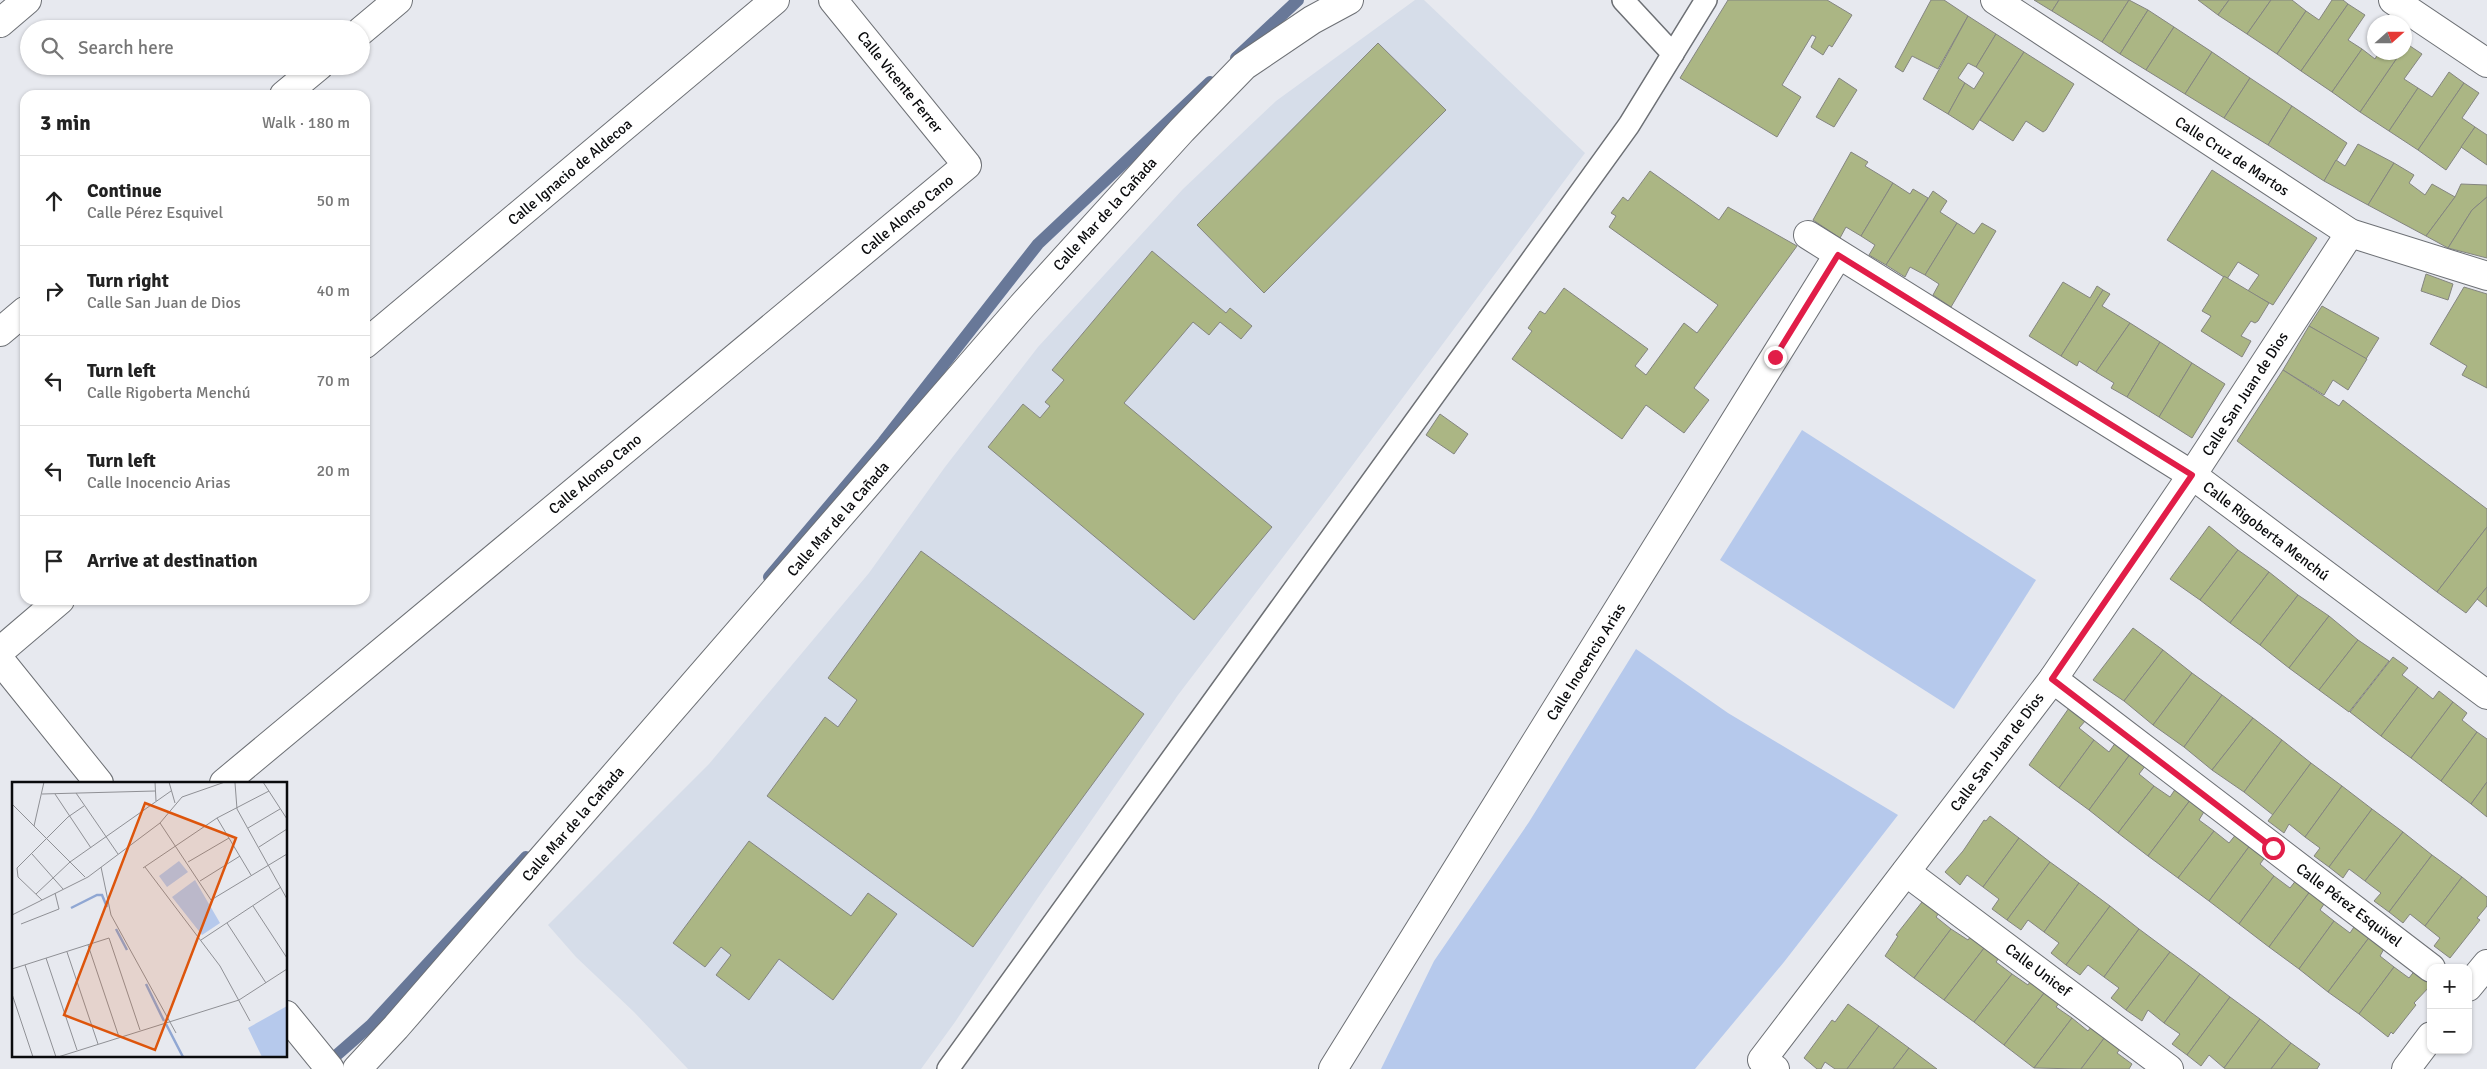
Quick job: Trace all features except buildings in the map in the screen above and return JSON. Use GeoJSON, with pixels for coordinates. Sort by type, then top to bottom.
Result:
{"type":"FeatureCollection","features":[{"type":"Feature","properties":{"kind":"street"},"geometry":{"type":"LineString","coordinates":[[0,23],[27,0]]}},
{"type":"Feature","properties":{"kind":"street"},"geometry":{"type":"LineString","coordinates":[[370,23],[398,0]]}},
{"type":"Feature","properties":{"kind":"street","name":"Calle Ignacio de Aldecoa"},"geometry":{"type":"LineString","coordinates":[[370,340],[775,0]]}},
{"type":"Feature","properties":{"kind":"street","name":"Calle Vicente Ferrer"},"geometry":{"type":"LineString","coordinates":[[833,0],[967,165]]}},
{"type":"Feature","properties":{"kind":"street","name":"Calle Mar de la Cañada"},"geometry":{"type":"LineString","coordinates":[[356,1069],[396,1027],[1022,306],[1182,130],[1249,62],[1312,20],[1348,0]]}},
{"type":"Feature","properties":{"kind":"street","name":"Calle Cruz de Martos"},"geometry":{"type":"LineString","coordinates":[[1995,0],[2350,233],[2487,276]]}},
{"type":"Feature","properties":{"kind":"street"},"geometry":{"type":"LineString","coordinates":[[2393,0],[2487,64]]}},
{"type":"Feature","properties":{"kind":"street"},"geometry":{"type":"LineString","coordinates":[[290,90],[308,75]]}},
{"type":"Feature","properties":{"kind":"street","name":"Calle Alonso Cano"},"geometry":{"type":"LineString","coordinates":[[225,782],[967,165]]}},
{"type":"Feature","properties":{"kind":"street","name":"Calle San Juan de Dios"},"geometry":{"type":"LineString","coordinates":[[1768,1064],[1906,872],[2052,679],[2192,475],[2350,233]]}},
{"type":"Feature","properties":{"kind":"street","name":"Calle Rigoberta Menchú"},"geometry":{"type":"LineString","coordinates":[[1808,235],[2192,475],[2487,695]]}},
{"type":"Feature","properties":{"kind":"street","name":"Calle Inocencio Arias"},"geometry":{"type":"LineString","coordinates":[[1334,1069],[1838,255]]}},
{"type":"Feature","properties":{"kind":"street"},"geometry":{"type":"LineString","coordinates":[[0,332],[20,315]]}},
{"type":"Feature","properties":{"kind":"street"},"geometry":{"type":"LineString","coordinates":[[0,651],[54,605]]}},
{"type":"Feature","properties":{"kind":"street"},"geometry":{"type":"LineString","coordinates":[[0,660],[98,782]]}},
{"type":"Feature","properties":{"kind":"street","name":"Calle Pérez Esquivel"},"geometry":{"type":"LineString","coordinates":[[2052,679],[2427,965]]}},
{"type":"Feature","properties":{"kind":"street","name":"Calle Unicef"},"geometry":{"type":"LineString","coordinates":[[1906,872],[2169,1069]]}},
{"type":"Feature","properties":{"kind":"street"},"geometry":{"type":"LineString","coordinates":[[2472,982],[2487,964]]}},
{"type":"Feature","properties":{"kind":"street"},"geometry":{"type":"LineString","coordinates":[[288,1017],[323,1061]]}},
{"type":"Feature","properties":{"kind":"street"},"geometry":{"type":"LineString","coordinates":[[2406,1069],[2427,1041]]}},
{"type":"Feature","properties":{"kind":"lane"},"geometry":{"type":"LineString","coordinates":[[1623,0],[1674,54]]}},
{"type":"Feature","properties":{"kind":"lane"},"geometry":{"type":"LineString","coordinates":[[948,1069],[1624,134],[1706,0]]}},
{"type":"Feature","properties":{"kind":"shaded area"},"geometry":{"type":"Polygon","coordinates":[[[1415,0],[1424,0],[1585,153],[1331,494],[1178,695],[921,1069],[688,1069],[634,1012],[576,957],[548,925],[709,764],[869,573],[945,467],[1038,347],[1183,189],[1276,101],[1415,0]]]}},
{"type":"Feature","properties":{"kind":"shaded area"},"geometry":{"type":"Polygon","coordinates":[[[1802,430],[2036,580],[1954,709],[1720,560],[1802,430]]]}},
{"type":"Feature","properties":{"kind":"shaded area"},"geometry":{"type":"Polygon","coordinates":[[[1636,649],[1728,713],[1898,815],[1784,962],[1695,1069],[1381,1069],[1434,961],[1529,822],[1636,649]]]}},
{"type":"Feature","properties":{"kind":"waterway"},"geometry":{"type":"LineString","coordinates":[[1236,58],[1298,0]]}},
{"type":"Feature","properties":{"kind":"waterway"},"geometry":{"type":"LineString","coordinates":[[769,577],[883,442],[1038,244],[1210,82]]}},
{"type":"Feature","properties":{"kind":"waterway"},"geometry":{"type":"LineString","coordinates":[[323,1067],[371,1025],[526,857]]}},
{"type":"Feature","properties":{"kind":"route"},"geometry":{"type":"LineString","coordinates":[[1775,357],[1838,255],[2192,475],[2052,679],[2273,848]]}}]}
